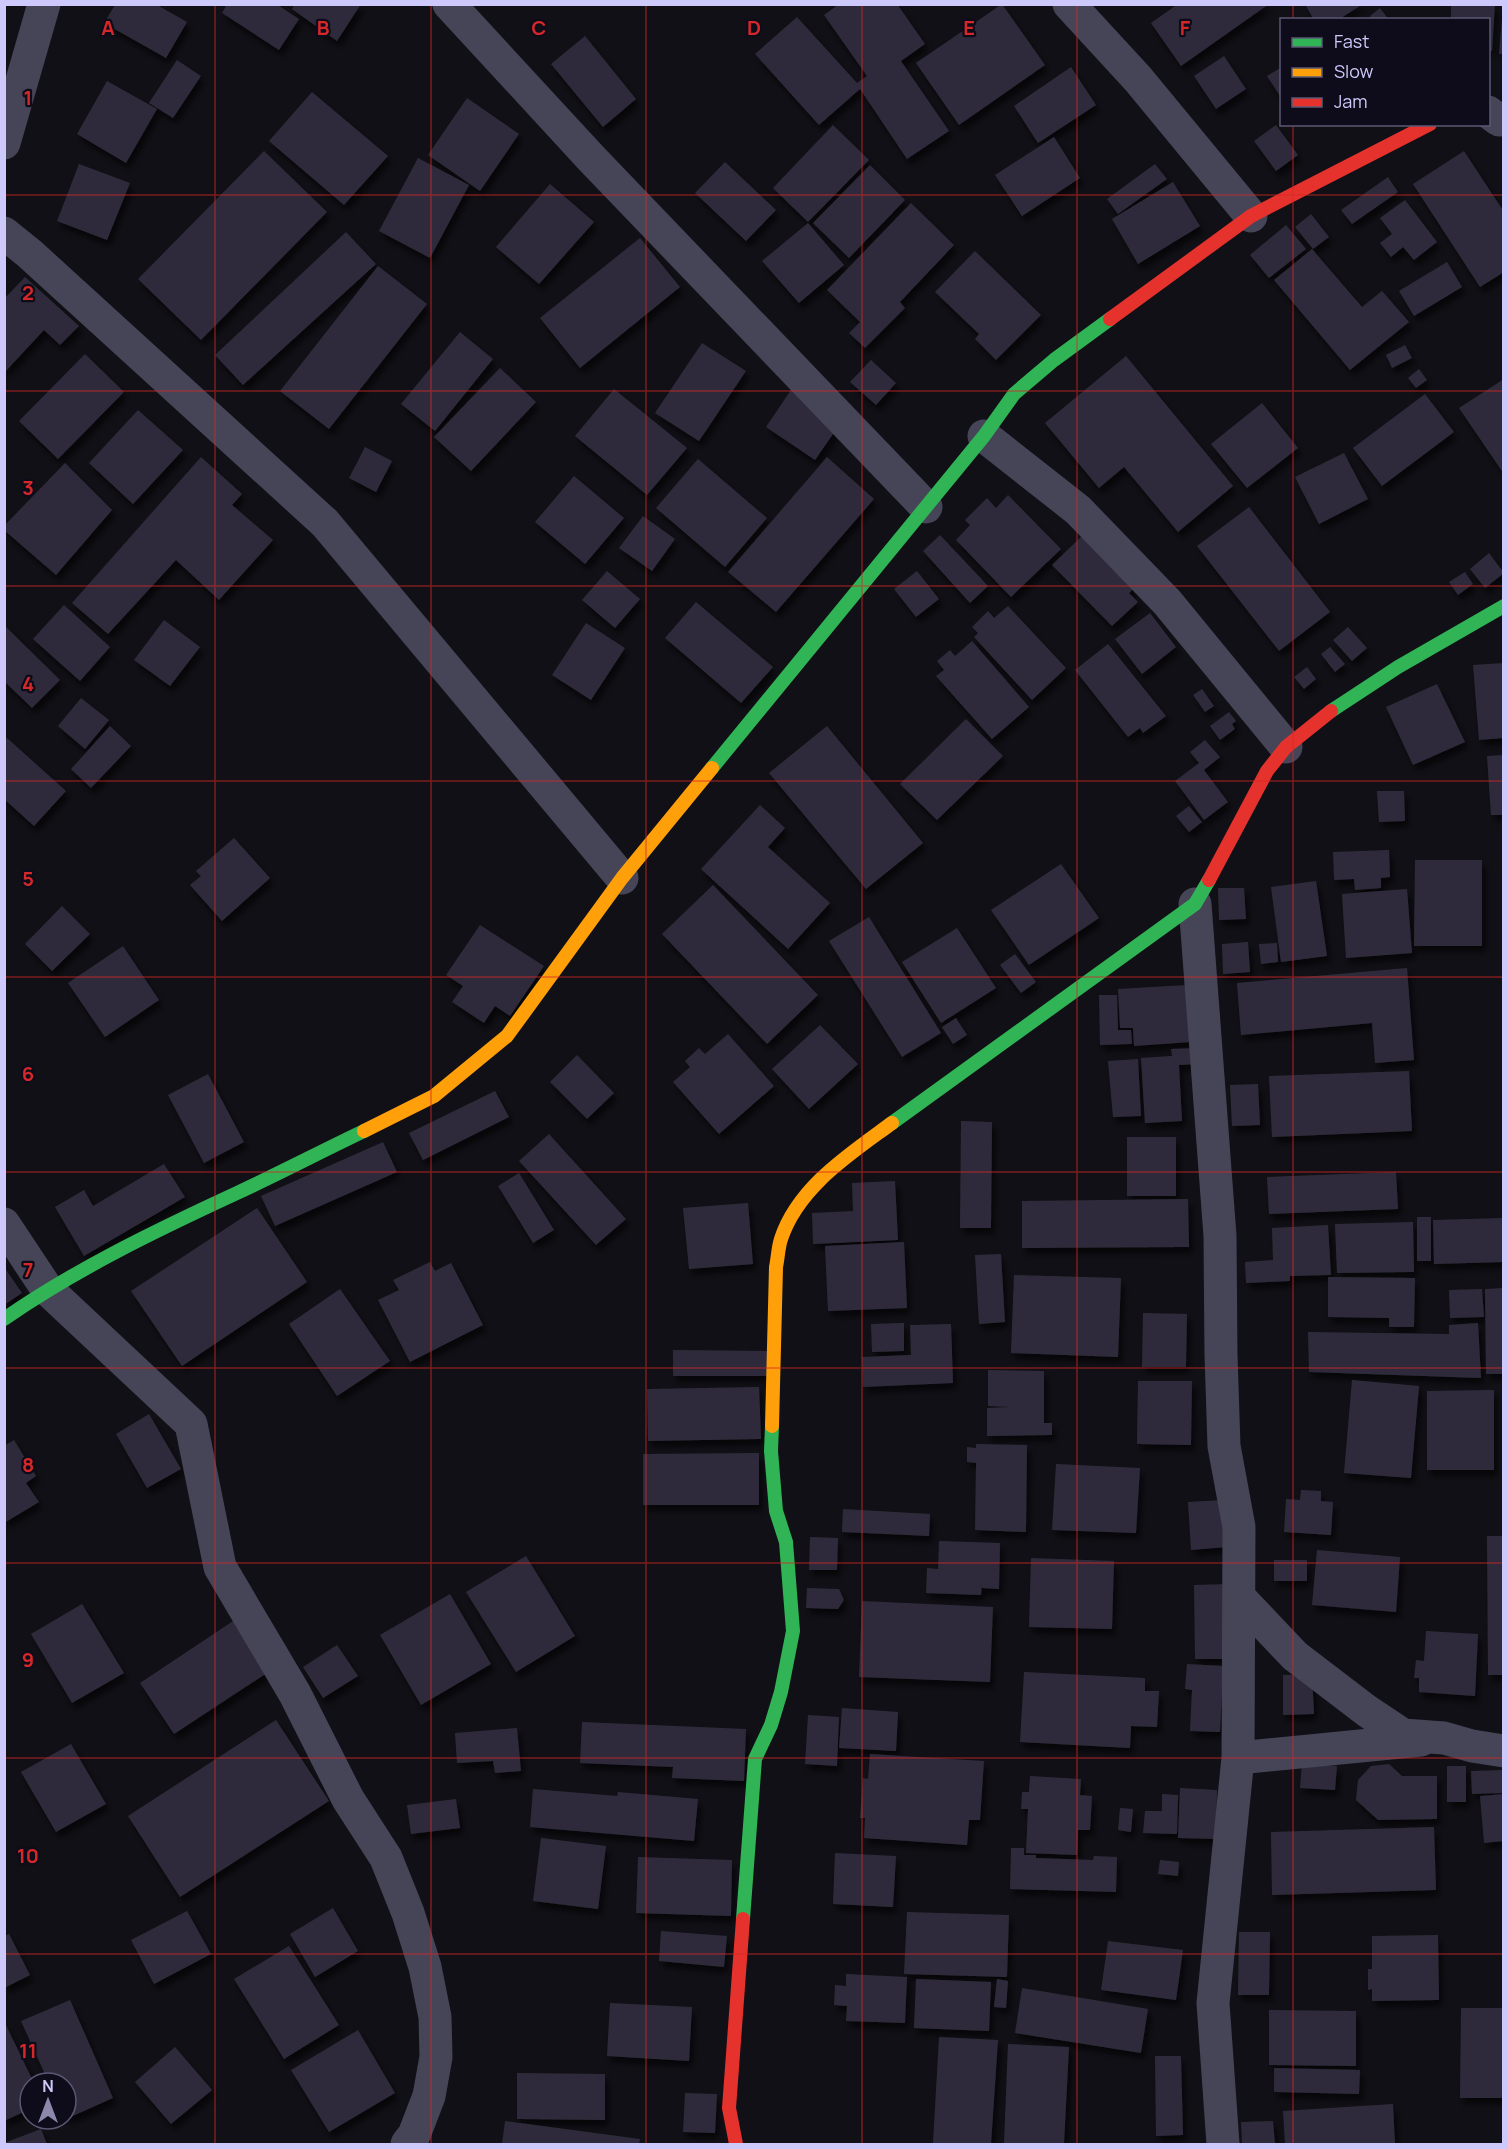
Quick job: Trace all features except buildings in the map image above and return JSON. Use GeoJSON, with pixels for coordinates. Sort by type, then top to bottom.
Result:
{"type":"FeatureCollection","features":[{"type":"Feature","properties":{"kind":"street"},"geometry":{"type":"LineString","coordinates":[[4,143],[44,4]]}},
{"type":"Feature","properties":{"kind":"street"},"geometry":{"type":"LineString","coordinates":[[449,4],[599,167],[926,507]]}},
{"type":"Feature","properties":{"kind":"street"},"geometry":{"type":"LineString","coordinates":[[1069,4],[1138,80],[1251,216]]}},
{"type":"Feature","properties":{"kind":"street"},"geometry":{"type":"LineString","coordinates":[[1490,113],[1499,120],[1503,119]]}},
{"type":"Feature","properties":{"kind":"street"},"geometry":{"type":"LineString","coordinates":[[4,1319],[47,1288],[202,1208],[434,1096],[507,1036],[622,878],[984,436],[1014,394],[1054,360],[1251,216],[1426,126]]}},
{"type":"Feature","properties":{"kind":"street"},"geometry":{"type":"LineString","coordinates":[[4,232],[325,523],[622,878]]}},
{"type":"Feature","properties":{"kind":"street"},"geometry":{"type":"LineString","coordinates":[[984,436],[1078,510],[1151,585],[1286,747]]}},
{"type":"Feature","properties":{"kind":"street"},"geometry":{"type":"LineString","coordinates":[[736,2145],[729,2108],[755,1759],[771,1725],[782,1692],[793,1631],[786,1542],[776,1511],[771,1451],[776,1267],[781,1239],[795,1210],[819,1181],[858,1148],[1196,904],[1267,771],[1286,747],[1337,707],[1398,666],[1503,606]]}},
{"type":"Feature","properties":{"kind":"street"},"geometry":{"type":"LineString","coordinates":[[1196,904],[1220,1236],[1224,1446],[1239,1527],[1238,1758],[1213,2003],[1223,2145]]}},
{"type":"Feature","properties":{"kind":"street"},"geometry":{"type":"LineString","coordinates":[[4,1224],[47,1288],[191,1424],[220,1566],[295,1694],[348,1799],[386,1858],[408,1913],[425,1967],[435,2017],[436,2057],[429,2096],[414,2135],[407,2145]]}},
{"type":"Feature","properties":{"kind":"street"},"geometry":{"type":"LineString","coordinates":[[1239,1597],[1295,1656],[1366,1711],[1403,1735],[1443,1738],[1503,1751]]}},
{"type":"Feature","properties":{"kind":"street"},"geometry":{"type":"LineString","coordinates":[[1238,1758],[1443,1738]]}},
{"type":"Feature","properties":{"kind":"traffic: fast"},"geometry":{"type":"LineString","coordinates":[[712,768],[984,436],[1014,394],[1054,360],[1110,319]]}},
{"type":"Feature","properties":{"kind":"traffic: fast"},"geometry":{"type":"LineString","coordinates":[[1331,711],[1398,667],[1504,606]]}},
{"type":"Feature","properties":{"kind":"traffic: fast"},"geometry":{"type":"LineString","coordinates":[[892,1123],[1195,904],[1209,880]]}},
{"type":"Feature","properties":{"kind":"traffic: fast"},"geometry":{"type":"LineString","coordinates":[[4,1319],[60,1283],[118,1251],[364,1131]]}},
{"type":"Feature","properties":{"kind":"traffic: fast"},"geometry":{"type":"LineString","coordinates":[[743,1919],[755,1759],[771,1725],[781,1692],[793,1631],[786,1542],[776,1511],[771,1451],[772,1426]]}},
{"type":"Feature","properties":{"kind":"traffic: slow"},"geometry":{"type":"LineString","coordinates":[[364,1131],[434,1096],[507,1036],[622,878],[712,768]]}},
{"type":"Feature","properties":{"kind":"traffic: slow"},"geometry":{"type":"LineString","coordinates":[[772,1426],[776,1267],[781,1239],[800,1203],[827,1173],[892,1123]]}},
{"type":"Feature","properties":{"kind":"traffic: jam"},"geometry":{"type":"LineString","coordinates":[[1110,319],[1251,216],[1426,126]]}},
{"type":"Feature","properties":{"kind":"traffic: jam"},"geometry":{"type":"LineString","coordinates":[[1209,880],[1267,771],[1286,747],[1331,711]]}},
{"type":"Feature","properties":{"kind":"traffic: jam"},"geometry":{"type":"LineString","coordinates":[[736,2144],[729,2108],[743,1919]]}}]}
